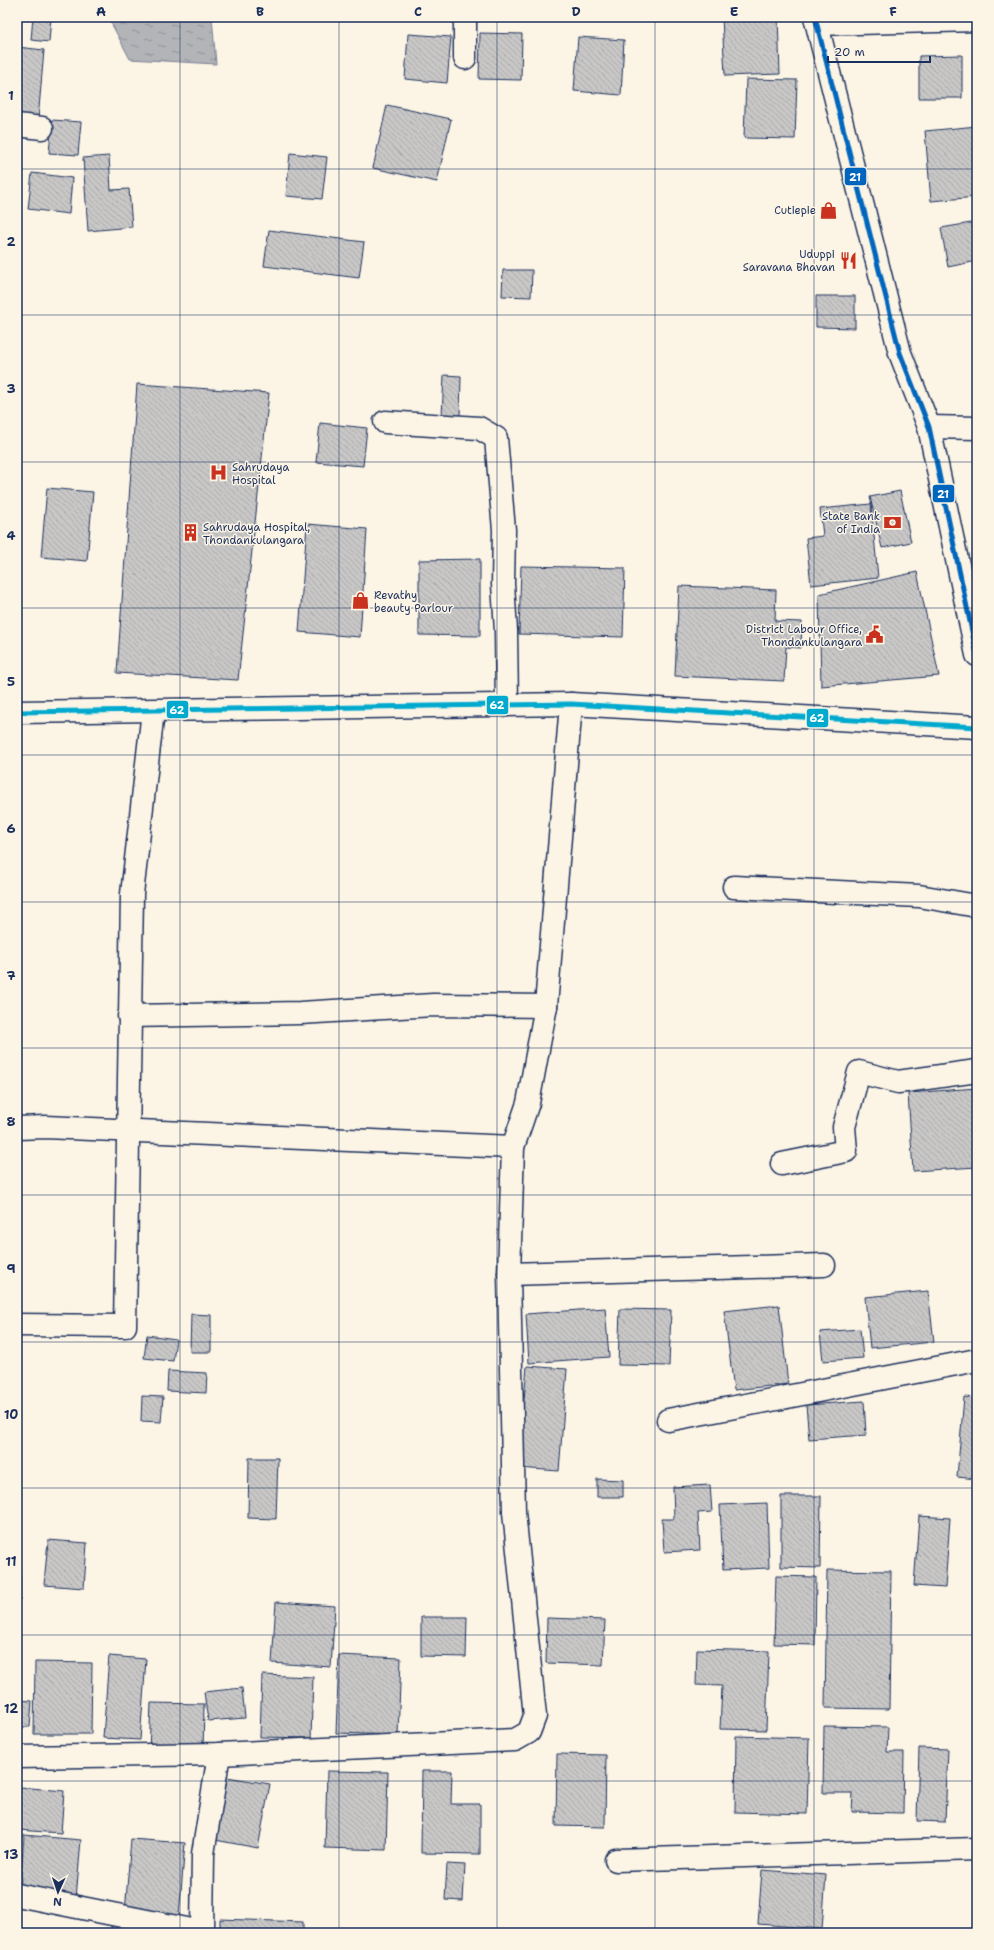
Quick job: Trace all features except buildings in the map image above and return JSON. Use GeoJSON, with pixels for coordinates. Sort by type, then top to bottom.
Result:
{"type":"FeatureCollection","features":[{"type":"Feature","properties":{"kind":"street"},"geometry":{"type":"LineString","coordinates":[[465,17],[466,58]]}},
{"type":"Feature","properties":{"kind":"street"},"geometry":{"type":"LineString","coordinates":[[977,20],[816,21],[900,353],[929,427],[977,655]]}},
{"type":"Feature","properties":{"kind":"street"},"geometry":{"type":"LineString","coordinates":[[17,125],[42,128]]}},
{"type":"Feature","properties":{"kind":"street"},"geometry":{"type":"LineString","coordinates":[[385,422],[479,428],[496,438],[504,530],[503,584],[506,631],[507,705]]}},
{"type":"Feature","properties":{"kind":"street"},"geometry":{"type":"LineString","coordinates":[[929,427],[977,428]]}},
{"type":"Feature","properties":{"kind":"street"},"geometry":{"type":"LineString","coordinates":[[17,1757],[219,1754],[515,1740],[529,1732],[535,1716],[514,1512],[509,1274],[513,1147],[528,1103],[546,1006],[571,704]]}},
{"type":"Feature","properties":{"kind":"street"},"geometry":{"type":"LineString","coordinates":[[17,712],[571,704],[977,727]]}},
{"type":"Feature","properties":{"kind":"street"},"geometry":{"type":"LineString","coordinates":[[17,1325],[126,1326],[129,1016],[132,894],[153,711]]}},
{"type":"Feature","properties":{"kind":"street"},"geometry":{"type":"LineString","coordinates":[[734,887],[919,896],[977,906]]}},
{"type":"Feature","properties":{"kind":"street"},"geometry":{"type":"LineString","coordinates":[[129,1016],[300,1013],[433,1005],[546,1006]]}},
{"type":"Feature","properties":{"kind":"street"},"geometry":{"type":"LineString","coordinates":[[782,1164],[846,1151],[844,1127],[859,1072],[898,1082],[977,1070]]}},
{"type":"Feature","properties":{"kind":"street"},"geometry":{"type":"LineString","coordinates":[[17,1128],[45,1127],[128,1130],[513,1147]]}},
{"type":"Feature","properties":{"kind":"street"},"geometry":{"type":"LineString","coordinates":[[509,1274],[824,1265]]}},
{"type":"Feature","properties":{"kind":"street"},"geometry":{"type":"LineString","coordinates":[[668,1420],[977,1360]]}},
{"type":"Feature","properties":{"kind":"street"},"geometry":{"type":"LineString","coordinates":[[17,1895],[202,1932],[203,1854],[219,1754]]}},
{"type":"Feature","properties":{"kind":"street"},"geometry":{"type":"LineString","coordinates":[[616,1860],[977,1849]]}},
{"type":"Feature","properties":{"kind":"water"},"geometry":{"type":"Polygon","coordinates":[[[108,17],[212,17],[216,64],[130,59],[108,17]]]}},
{"type":"Feature","properties":{"kind":"transit line","name":"21"},"geometry":{"type":"LineString","coordinates":[[815,17],[900,353],[929,427],[977,655]]}},
{"type":"Feature","properties":{"kind":"transit line","name":"62"},"geometry":{"type":"LineString","coordinates":[[17,712],[571,704],[977,727]]}},
{"type":"Feature","properties":{"kind":"place","name":"Cutiepie"},"geometry":{"type":"Point","coordinates":[829,210]}},
{"type":"Feature","properties":{"kind":"place","name":"Uduppi Saravana Bhavan"},"geometry":{"type":"Point","coordinates":[848,260]}},
{"type":"Feature","properties":{"kind":"place","name":"Sahrudaya Hospital"},"geometry":{"type":"Point","coordinates":[219,473]}},
{"type":"Feature","properties":{"kind":"place","name":"State Bank of India"},"geometry":{"type":"Point","coordinates":[893,522]}},
{"type":"Feature","properties":{"kind":"place","name":"Sahrudaya Hospital, Thondankulangara"},"geometry":{"type":"Point","coordinates":[190,533]}},
{"type":"Feature","properties":{"kind":"place","name":"Revathy beauty Parlour"},"geometry":{"type":"Point","coordinates":[361,601]}},
{"type":"Feature","properties":{"kind":"place","name":"District Labour Office, Thondankulangara"},"geometry":{"type":"Point","coordinates":[875,635]}}]}
